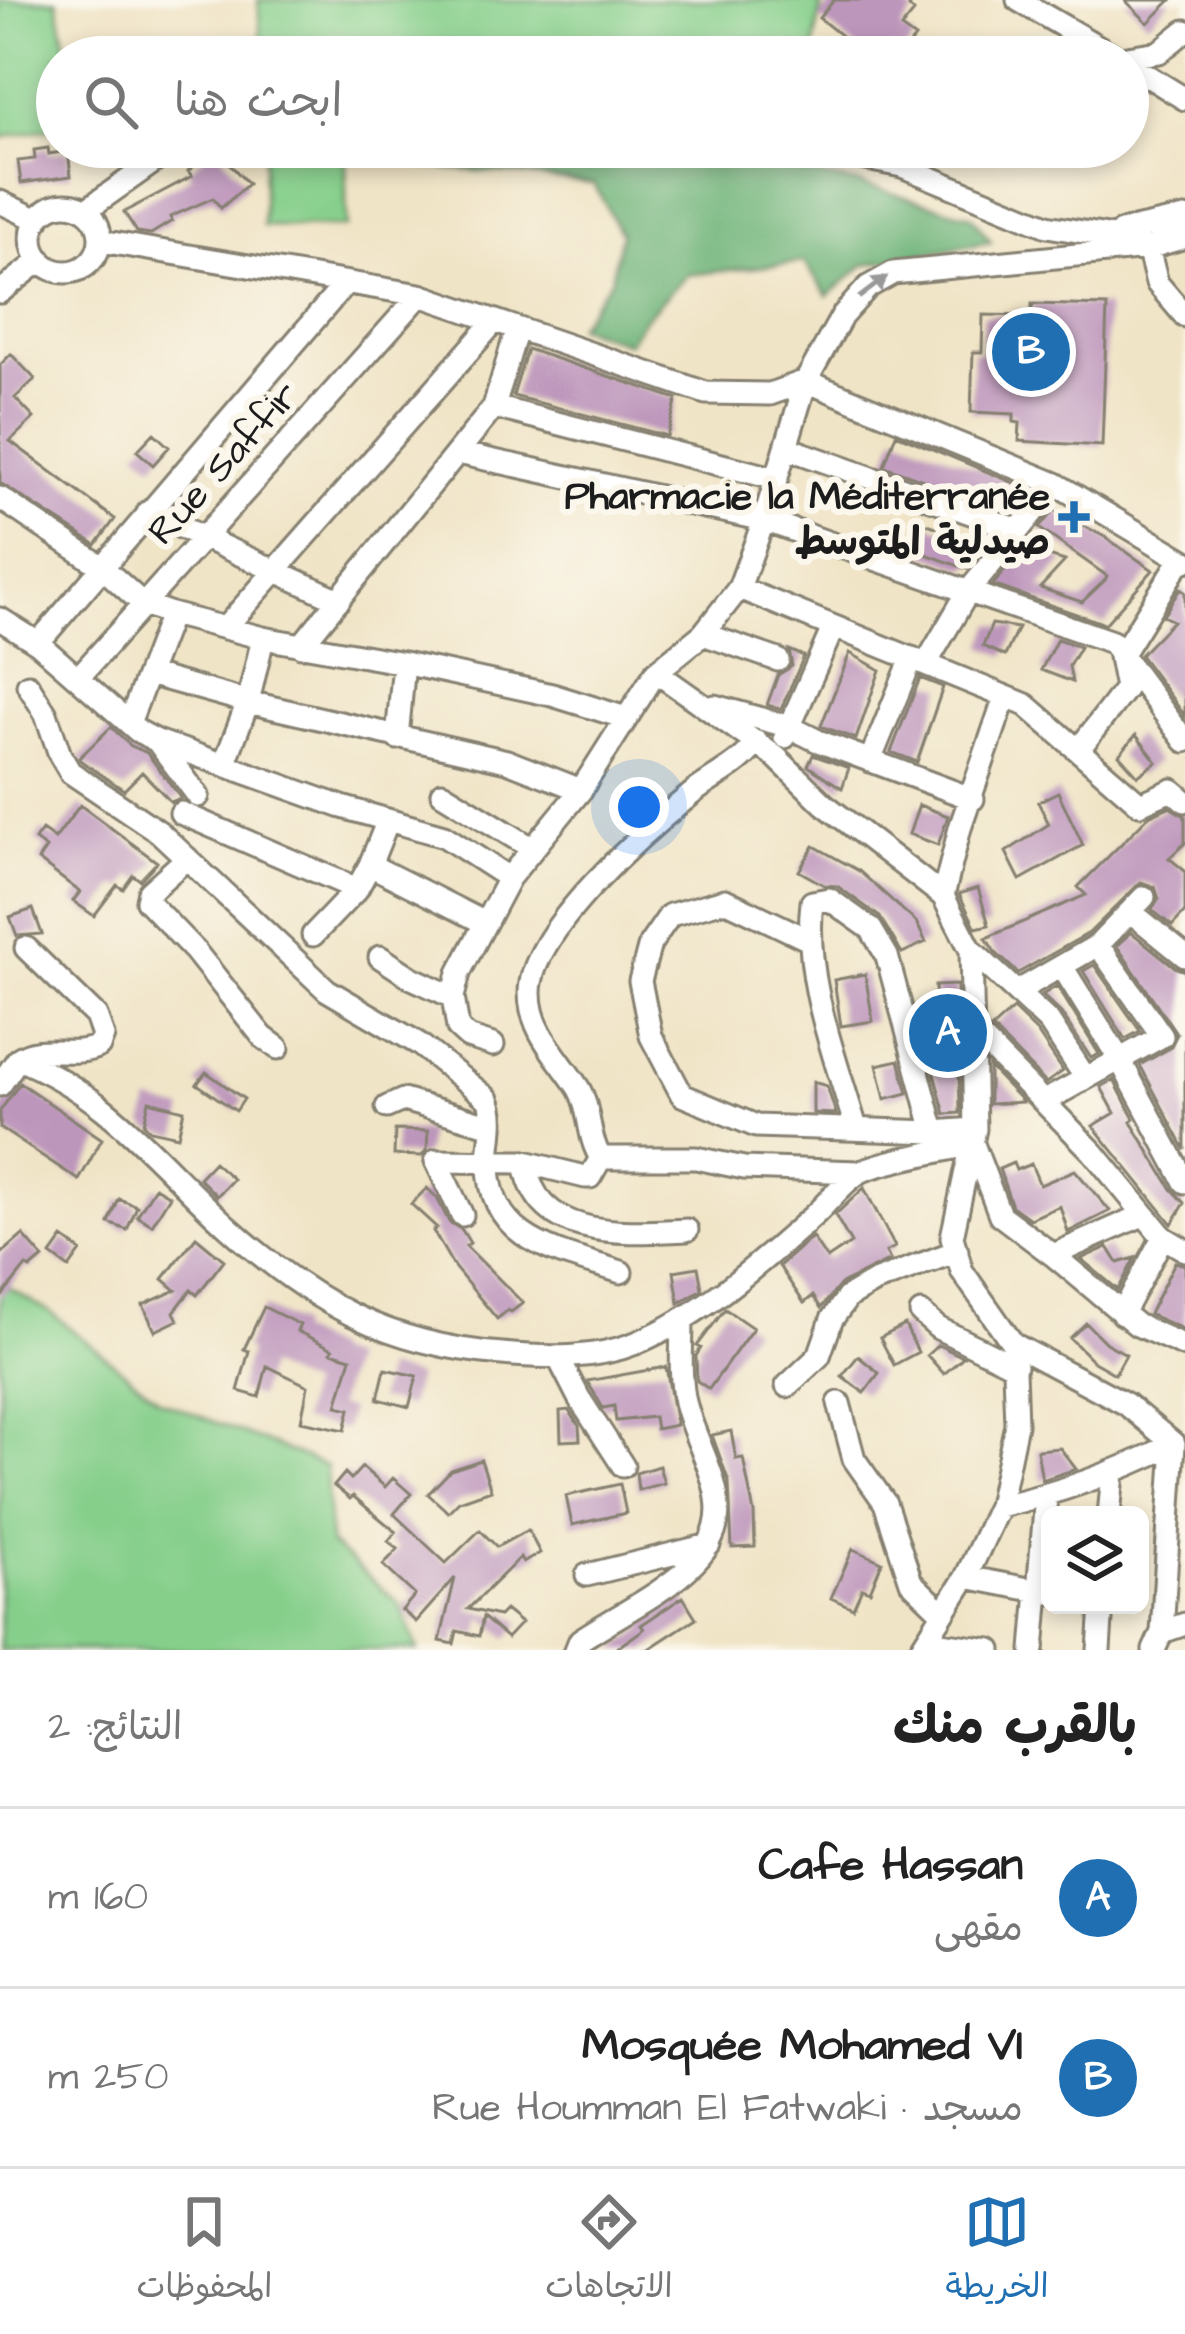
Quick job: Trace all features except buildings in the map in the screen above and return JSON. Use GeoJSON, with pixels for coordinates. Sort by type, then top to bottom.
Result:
{"type":"FeatureCollection","features":[{"type":"Feature","properties":{"kind":"street"},"geometry":{"type":"LineString","coordinates":[[1018,0],[1080,36]]}},
{"type":"Feature","properties":{"kind":"street"},"geometry":{"type":"LineString","coordinates":[[1149,55],[1179,36]]}},
{"type":"Feature","properties":{"kind":"street"},"geometry":{"type":"LineString","coordinates":[[1179,36],[1169,66],[1185,99]]}},
{"type":"Feature","properties":{"kind":"street"},"geometry":{"type":"LineString","coordinates":[[1149,75],[1185,99]]}},
{"type":"Feature","properties":{"kind":"street"},"geometry":{"type":"LineString","coordinates":[[86,210],[145,168]]}},
{"type":"Feature","properties":{"kind":"street"},"geometry":{"type":"LineString","coordinates":[[907,168],[1047,226],[1105,242],[1148,248],[1185,237]]}},
{"type":"Feature","properties":{"kind":"street"},"geometry":{"type":"LineString","coordinates":[[0,202],[38,220]]}},
{"type":"Feature","properties":{"kind":"street"},"geometry":{"type":"LineString","coordinates":[[63,204],[86,210],[100,229],[100,241],[88,265],[56,271],[41,260],[32,238],[38,220],[50,208],[63,204]]}},
{"type":"Feature","properties":{"kind":"street"},"geometry":{"type":"LineString","coordinates":[[1105,242],[1185,218]]}},
{"type":"Feature","properties":{"kind":"street"},"geometry":{"type":"LineString","coordinates":[[494,1045],[458,1028],[454,997],[458,974],[509,878],[581,790],[656,672],[703,634],[739,588],[806,381],[842,316],[868,287],[893,273],[1105,242],[1185,237]]}},
{"type":"Feature","properties":{"kind":"street"},"geometry":{"type":"LineString","coordinates":[[100,241],[420,296],[706,393],[770,394],[806,381],[1056,484],[1183,560],[1120,657],[1126,688],[1079,749]]}},
{"type":"Feature","properties":{"kind":"street"},"geometry":{"type":"LineString","coordinates":[[1148,248],[1157,283],[1185,316]]}},
{"type":"Feature","properties":{"kind":"street"},"geometry":{"type":"LineString","coordinates":[[0,292],[41,260]]}},
{"type":"Feature","properties":{"kind":"street"},"geometry":{"type":"LineString","coordinates":[[38,643],[345,284]]}},
{"type":"Feature","properties":{"kind":"street","name":"Rue Saffir"},"geometry":{"type":"LineString","coordinates":[[78,677],[420,296]]}},
{"type":"Feature","properties":{"kind":"street"},"geometry":{"type":"LineString","coordinates":[[225,628],[494,322]]}},
{"type":"Feature","properties":{"kind":"street"},"geometry":{"type":"LineString","coordinates":[[302,646],[494,406],[518,329]]}},
{"type":"Feature","properties":{"kind":"street"},"geometry":{"type":"LineString","coordinates":[[494,406],[777,479]]}},
{"type":"Feature","properties":{"kind":"street"},"geometry":{"type":"LineString","coordinates":[[787,448],[1016,530]]}},
{"type":"Feature","properties":{"kind":"street"},"geometry":{"type":"LineString","coordinates":[[458,453],[764,520],[1112,643],[1185,741]]}},
{"type":"Feature","properties":{"kind":"street"},"geometry":{"type":"LineString","coordinates":[[870,760],[919,660],[1056,484]]}},
{"type":"Feature","properties":{"kind":"street"},"geometry":{"type":"LineString","coordinates":[[0,498],[101,566],[143,604],[171,614],[263,638],[552,695],[626,718]]}},
{"type":"Feature","properties":{"kind":"street"},"geometry":{"type":"LineString","coordinates":[[148,512],[339,600]]}},
{"type":"Feature","properties":{"kind":"street"},"geometry":{"type":"LineString","coordinates":[[739,588],[1026,705],[1140,804],[1181,787]]}},
{"type":"Feature","properties":{"kind":"street"},"geometry":{"type":"LineString","coordinates":[[129,723],[171,614]]}},
{"type":"Feature","properties":{"kind":"street"},"geometry":{"type":"LineString","coordinates":[[0,619],[38,643],[129,723],[157,741],[444,836],[509,878]]}},
{"type":"Feature","properties":{"kind":"street"},"geometry":{"type":"LineString","coordinates":[[776,757],[833,628]]}},
{"type":"Feature","properties":{"kind":"street"},"geometry":{"type":"LineString","coordinates":[[703,634],[778,660]]}},
{"type":"Feature","properties":{"kind":"street"},"geometry":{"type":"LineString","coordinates":[[159,832],[198,796],[217,762],[248,702],[263,638]]}},
{"type":"Feature","properties":{"kind":"street"},"geometry":{"type":"LineString","coordinates":[[397,738],[404,663]]}},
{"type":"Feature","properties":{"kind":"street"},"geometry":{"type":"LineString","coordinates":[[656,672],[757,742],[824,804],[944,896],[971,950],[1049,1022],[1085,1077]]}},
{"type":"Feature","properties":{"kind":"street"},"geometry":{"type":"LineString","coordinates":[[148,674],[248,702],[507,761],[581,790]]}},
{"type":"Feature","properties":{"kind":"street"},"geometry":{"type":"LineString","coordinates":[[28,685],[70,772],[159,832],[327,990],[419,1044],[488,1099],[494,1111],[489,1174],[503,1218],[534,1244],[621,1272]]}},
{"type":"Feature","properties":{"kind":"street"},"geometry":{"type":"LineString","coordinates":[[944,896],[960,828],[1004,697]]}},
{"type":"Feature","properties":{"kind":"street"},"geometry":{"type":"LineString","coordinates":[[706,704],[790,727],[973,800]]}},
{"type":"Feature","properties":{"kind":"street"},"geometry":{"type":"LineString","coordinates":[[157,741],[198,796]]}},
{"type":"Feature","properties":{"kind":"street"},"geometry":{"type":"LineString","coordinates":[[601,1158],[593,1147],[582,1094],[543,1041],[529,997],[533,966],[550,933],[652,825],[716,774],[744,760],[757,742]]}},
{"type":"Feature","properties":{"kind":"street"},"geometry":{"type":"LineString","coordinates":[[442,794],[530,848]]}},
{"type":"Feature","properties":{"kind":"street"},"geometry":{"type":"LineString","coordinates":[[181,813],[357,890]]}},
{"type":"Feature","properties":{"kind":"street"},"geometry":{"type":"LineString","coordinates":[[314,935],[357,890],[388,820]]}},
{"type":"Feature","properties":{"kind":"street"},"geometry":{"type":"LineString","coordinates":[[187,859],[149,892],[148,901],[195,951],[263,1037],[278,1048]]}},
{"type":"Feature","properties":{"kind":"street"},"geometry":{"type":"LineString","coordinates":[[370,865],[484,923]]}},
{"type":"Feature","properties":{"kind":"street"},"geometry":{"type":"LineString","coordinates":[[856,1128],[807,939],[812,902],[829,899],[871,929],[886,956],[934,1132]]}},
{"type":"Feature","properties":{"kind":"street"},"geometry":{"type":"LineString","coordinates":[[807,939],[725,900],[670,915],[650,944],[640,981],[651,1036],[682,1095],[756,1126],[974,1137]]}},
{"type":"Feature","properties":{"kind":"street"},"geometry":{"type":"LineString","coordinates":[[1018,992],[1098,945],[1138,904],[1185,956]]}},
{"type":"Feature","properties":{"kind":"street"},"geometry":{"type":"LineString","coordinates":[[1045,1101],[1162,1036],[1098,945]]}},
{"type":"Feature","properties":{"kind":"street"},"geometry":{"type":"LineString","coordinates":[[0,1085],[18,1059],[33,1049],[87,1051],[99,1046],[103,1036],[96,1016],[26,948]]}},
{"type":"Feature","properties":{"kind":"street"},"geometry":{"type":"LineString","coordinates":[[971,950],[974,1137],[952,1238],[962,1270],[1014,1355],[1016,1424],[999,1506],[966,1577],[923,1646],[991,1650]]}},
{"type":"Feature","properties":{"kind":"street"},"geometry":{"type":"LineString","coordinates":[[380,957],[412,979],[454,997]]}},
{"type":"Feature","properties":{"kind":"street"},"geometry":{"type":"LineString","coordinates":[[1063,968],[1120,1060],[1185,1182]]}},
{"type":"Feature","properties":{"kind":"street"},"geometry":{"type":"LineString","coordinates":[[975,1032],[1093,1152],[1163,1237],[1185,1250]]}},
{"type":"Feature","properties":{"kind":"street"},"geometry":{"type":"LineString","coordinates":[[18,1059],[49,1072],[124,1122],[228,1227],[313,1295],[371,1327],[466,1352],[560,1359],[633,1344],[682,1319],[749,1272],[859,1172]]}},
{"type":"Feature","properties":{"kind":"street"},"geometry":{"type":"LineString","coordinates":[[387,1107],[404,1100],[491,1126]]}},
{"type":"Feature","properties":{"kind":"street"},"geometry":{"type":"LineString","coordinates":[[601,1158],[696,1158],[744,1168],[859,1172],[974,1137]]}},
{"type":"Feature","properties":{"kind":"street"},"geometry":{"type":"LineString","coordinates":[[974,1137],[1000,1215],[1137,1325],[1185,1346]]}},
{"type":"Feature","properties":{"kind":"street"},"geometry":{"type":"LineString","coordinates":[[462,1215],[436,1160],[525,1162],[585,1178],[601,1158]]}},
{"type":"Feature","properties":{"kind":"street"},"geometry":{"type":"LineString","coordinates":[[525,1162],[532,1193],[566,1220],[593,1229],[628,1232],[687,1230]]}},
{"type":"Feature","properties":{"kind":"street"},"geometry":{"type":"LineString","coordinates":[[1052,1256],[1143,1215]]}},
{"type":"Feature","properties":{"kind":"street"},"geometry":{"type":"LineString","coordinates":[[1122,1314],[1163,1237]]}},
{"type":"Feature","properties":{"kind":"street"},"geometry":{"type":"LineString","coordinates":[[787,1386],[819,1356],[832,1318],[848,1297],[874,1282],[956,1251]]}},
{"type":"Feature","properties":{"kind":"street"},"geometry":{"type":"LineString","coordinates":[[921,1312],[938,1328],[1126,1404],[1174,1444]]}},
{"type":"Feature","properties":{"kind":"street"},"geometry":{"type":"LineString","coordinates":[[576,1650],[580,1640],[690,1567],[710,1545],[720,1520],[718,1499],[680,1375],[682,1319]]}},
{"type":"Feature","properties":{"kind":"street"},"geometry":{"type":"LineString","coordinates":[[560,1359],[623,1466]]}},
{"type":"Feature","properties":{"kind":"street"},"geometry":{"type":"LineString","coordinates":[[839,1403],[854,1459],[885,1503],[910,1582],[943,1613]]}},
{"type":"Feature","properties":{"kind":"street"},"geometry":{"type":"LineString","coordinates":[[999,1506],[1113,1474],[1174,1444]]}},
{"type":"Feature","properties":{"kind":"street"},"geometry":{"type":"LineString","coordinates":[[1170,1624],[1174,1444]]}},
{"type":"Feature","properties":{"kind":"street"},"geometry":{"type":"LineString","coordinates":[[1110,1506],[1113,1474]]}},
{"type":"Feature","properties":{"kind":"street"},"geometry":{"type":"LineString","coordinates":[[1046,1496],[1046,1506]]}},
{"type":"Feature","properties":{"kind":"street"},"geometry":{"type":"LineString","coordinates":[[587,1575],[710,1545]]}},
{"type":"Feature","properties":{"kind":"street"},"geometry":{"type":"LineString","coordinates":[[966,1577],[1041,1591]]}},
{"type":"Feature","properties":{"kind":"street"},"geometry":{"type":"LineString","coordinates":[[1033,1650],[1041,1608]]}},
{"type":"Feature","properties":{"kind":"street"},"geometry":{"type":"LineString","coordinates":[[1099,1650],[1101,1614]]}},
{"type":"Feature","properties":{"kind":"green space"},"geometry":{"type":"Polygon","coordinates":[[[0,0],[57,0],[64,36],[36,36],[36,131],[0,138],[0,0]]]}},
{"type":"Feature","properties":{"kind":"green space"},"geometry":{"type":"Polygon","coordinates":[[[258,0],[816,0],[821,8],[816,36],[261,36],[258,0]]]}},
{"type":"Feature","properties":{"kind":"green space"},"geometry":{"type":"Polygon","coordinates":[[[264,168],[346,168],[346,227],[263,226],[264,168]]]}},
{"type":"Feature","properties":{"kind":"green space"},"geometry":{"type":"Polygon","coordinates":[[[444,168],[780,168],[857,183],[972,216],[991,242],[864,265],[828,296],[804,262],[687,275],[644,319],[628,343],[577,326],[611,280],[621,234],[594,184],[444,168]]]}},
{"type":"Feature","properties":{"kind":"green space"},"geometry":{"type":"Polygon","coordinates":[[[0,1283],[50,1312],[161,1401],[326,1466],[330,1544],[400,1604],[418,1650],[0,1650],[0,1283]]]}},
{"type":"Feature","properties":{"kind":"place","name":"Mosquée Mohamed VI"},"geometry":{"type":"Point","coordinates":[1031,352]}},
{"type":"Feature","properties":{"kind":"place","name":"Pharmacie la Méditerranée صيدلية المتوسط"},"geometry":{"type":"Point","coordinates":[1074,517]}},
{"type":"Feature","properties":{"kind":"place","name":"Cafe Hassan"},"geometry":{"type":"Point","coordinates":[948,1033]}}]}
